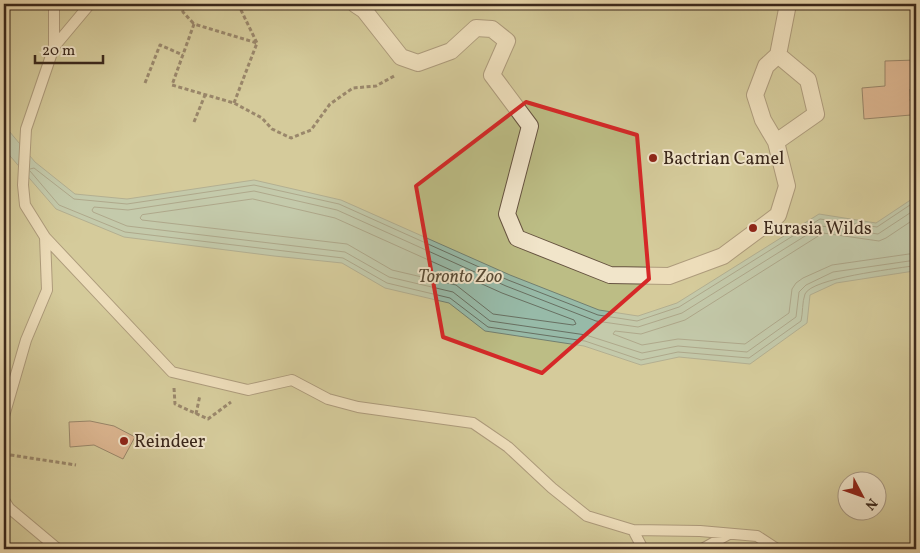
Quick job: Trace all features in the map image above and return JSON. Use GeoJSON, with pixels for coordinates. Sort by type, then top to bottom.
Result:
{"type":"FeatureCollection","features":[{"type":"Feature","properties":{"kind":"street"},"geometry":{"type":"LineString","coordinates":[[355,4],[364,10],[401,57],[418,63],[451,51],[476,28],[492,29],[508,41],[492,74],[530,126],[507,214],[517,238],[610,275],[669,276],[723,256],[778,215],[787,186],[776,142],[763,120],[754,95],[766,66],[778,54],[788,4]]}},
{"type":"Feature","properties":{"kind":"street"},"geometry":{"type":"LineString","coordinates":[[776,142],[816,114],[808,80],[778,54]]}},
{"type":"Feature","properties":{"kind":"lane"},"geometry":{"type":"LineString","coordinates":[[54,4],[54,46],[26,128],[25,205],[45,236],[172,372],[248,390],[292,380],[328,399],[358,407],[473,423],[508,447],[552,488],[587,516],[632,530],[700,530],[757,536],[776,549]]}},
{"type":"Feature","properties":{"kind":"lane"},"geometry":{"type":"LineString","coordinates":[[54,46],[90,4]]}},
{"type":"Feature","properties":{"kind":"lane"},"geometry":{"type":"LineString","coordinates":[[4,416],[26,340],[47,290],[45,236]]}},
{"type":"Feature","properties":{"kind":"lane"},"geometry":{"type":"LineString","coordinates":[[4,500],[9,508],[58,549]]}},
{"type":"Feature","properties":{"kind":"lane"},"geometry":{"type":"LineString","coordinates":[[632,530],[643,549]]}},
{"type":"Feature","properties":{"kind":"lane"},"geometry":{"type":"LineString","coordinates":[[702,549],[729,534]]}},
{"type":"Feature","properties":{"kind":"path"},"geometry":{"type":"LineString","coordinates":[[181,4],[183,12],[194,24],[258,44]]}},
{"type":"Feature","properties":{"kind":"path"},"geometry":{"type":"LineString","coordinates":[[234,104],[258,44],[238,4]]}},
{"type":"Feature","properties":{"kind":"path"},"geometry":{"type":"LineString","coordinates":[[194,24],[172,85],[234,104],[262,118],[272,129],[291,138],[311,130],[330,104],[353,88],[376,86],[418,63]]}},
{"type":"Feature","properties":{"kind":"path"},"geometry":{"type":"LineString","coordinates":[[145,83],[160,45],[182,55]]}},
{"type":"Feature","properties":{"kind":"path"},"geometry":{"type":"LineString","coordinates":[[194,122],[204,95]]}},
{"type":"Feature","properties":{"kind":"path"},"geometry":{"type":"LineString","coordinates":[[910,100],[916,99]]}},
{"type":"Feature","properties":{"kind":"path"},"geometry":{"type":"LineString","coordinates":[[172,372],[175,404],[208,419],[248,390]]}},
{"type":"Feature","properties":{"kind":"path"},"geometry":{"type":"LineString","coordinates":[[4,454],[76,465]]}},
{"type":"Feature","properties":{"kind":"highlighted area"},"geometry":{"type":"Polygon","coordinates":[[[526,102],[637,135],[649,279],[542,373],[443,337],[416,186],[526,102]]]}},
{"type":"Feature","properties":{"kind":"green space","name":"Toronto Zoo"},"geometry":{"type":"Polygon","coordinates":[[[4,4],[916,4],[916,549],[4,549],[4,4]]]}},
{"type":"Feature","properties":{"kind":"water"},"geometry":{"type":"Polygon","coordinates":[[[4,125],[35,162],[75,194],[127,199],[254,180],[341,200],[510,275],[599,310],[638,316],[677,303],[819,214],[876,223],[912,199],[916,193],[916,275],[914,271],[836,283],[810,295],[807,323],[750,364],[679,357],[641,365],[584,346],[485,331],[449,303],[385,288],[342,263],[124,237],[56,209],[4,149],[4,125]]]}},
{"type":"Feature","properties":{"kind":"building"},"geometry":{"type":"Polygon","coordinates":[[[916,60],[916,89],[910,89],[911,115],[864,119],[862,88],[885,86],[885,61],[916,60]]]}},
{"type":"Feature","properties":{"kind":"building","name":"Reindeer"},"geometry":{"type":"Polygon","coordinates":[[[90,421],[114,426],[135,437],[123,459],[94,445],[70,447],[69,422],[90,421]]]}},
{"type":"Feature","properties":{"kind":"place","name":"Bactrian Camel"},"geometry":{"type":"Point","coordinates":[653,158]}},
{"type":"Feature","properties":{"kind":"place","name":"Eurasia Wilds"},"geometry":{"type":"Point","coordinates":[753,228]}},
{"type":"Feature","properties":{"kind":"place","name":"Reindeer"},"geometry":{"type":"Point","coordinates":[124,441]}}]}
